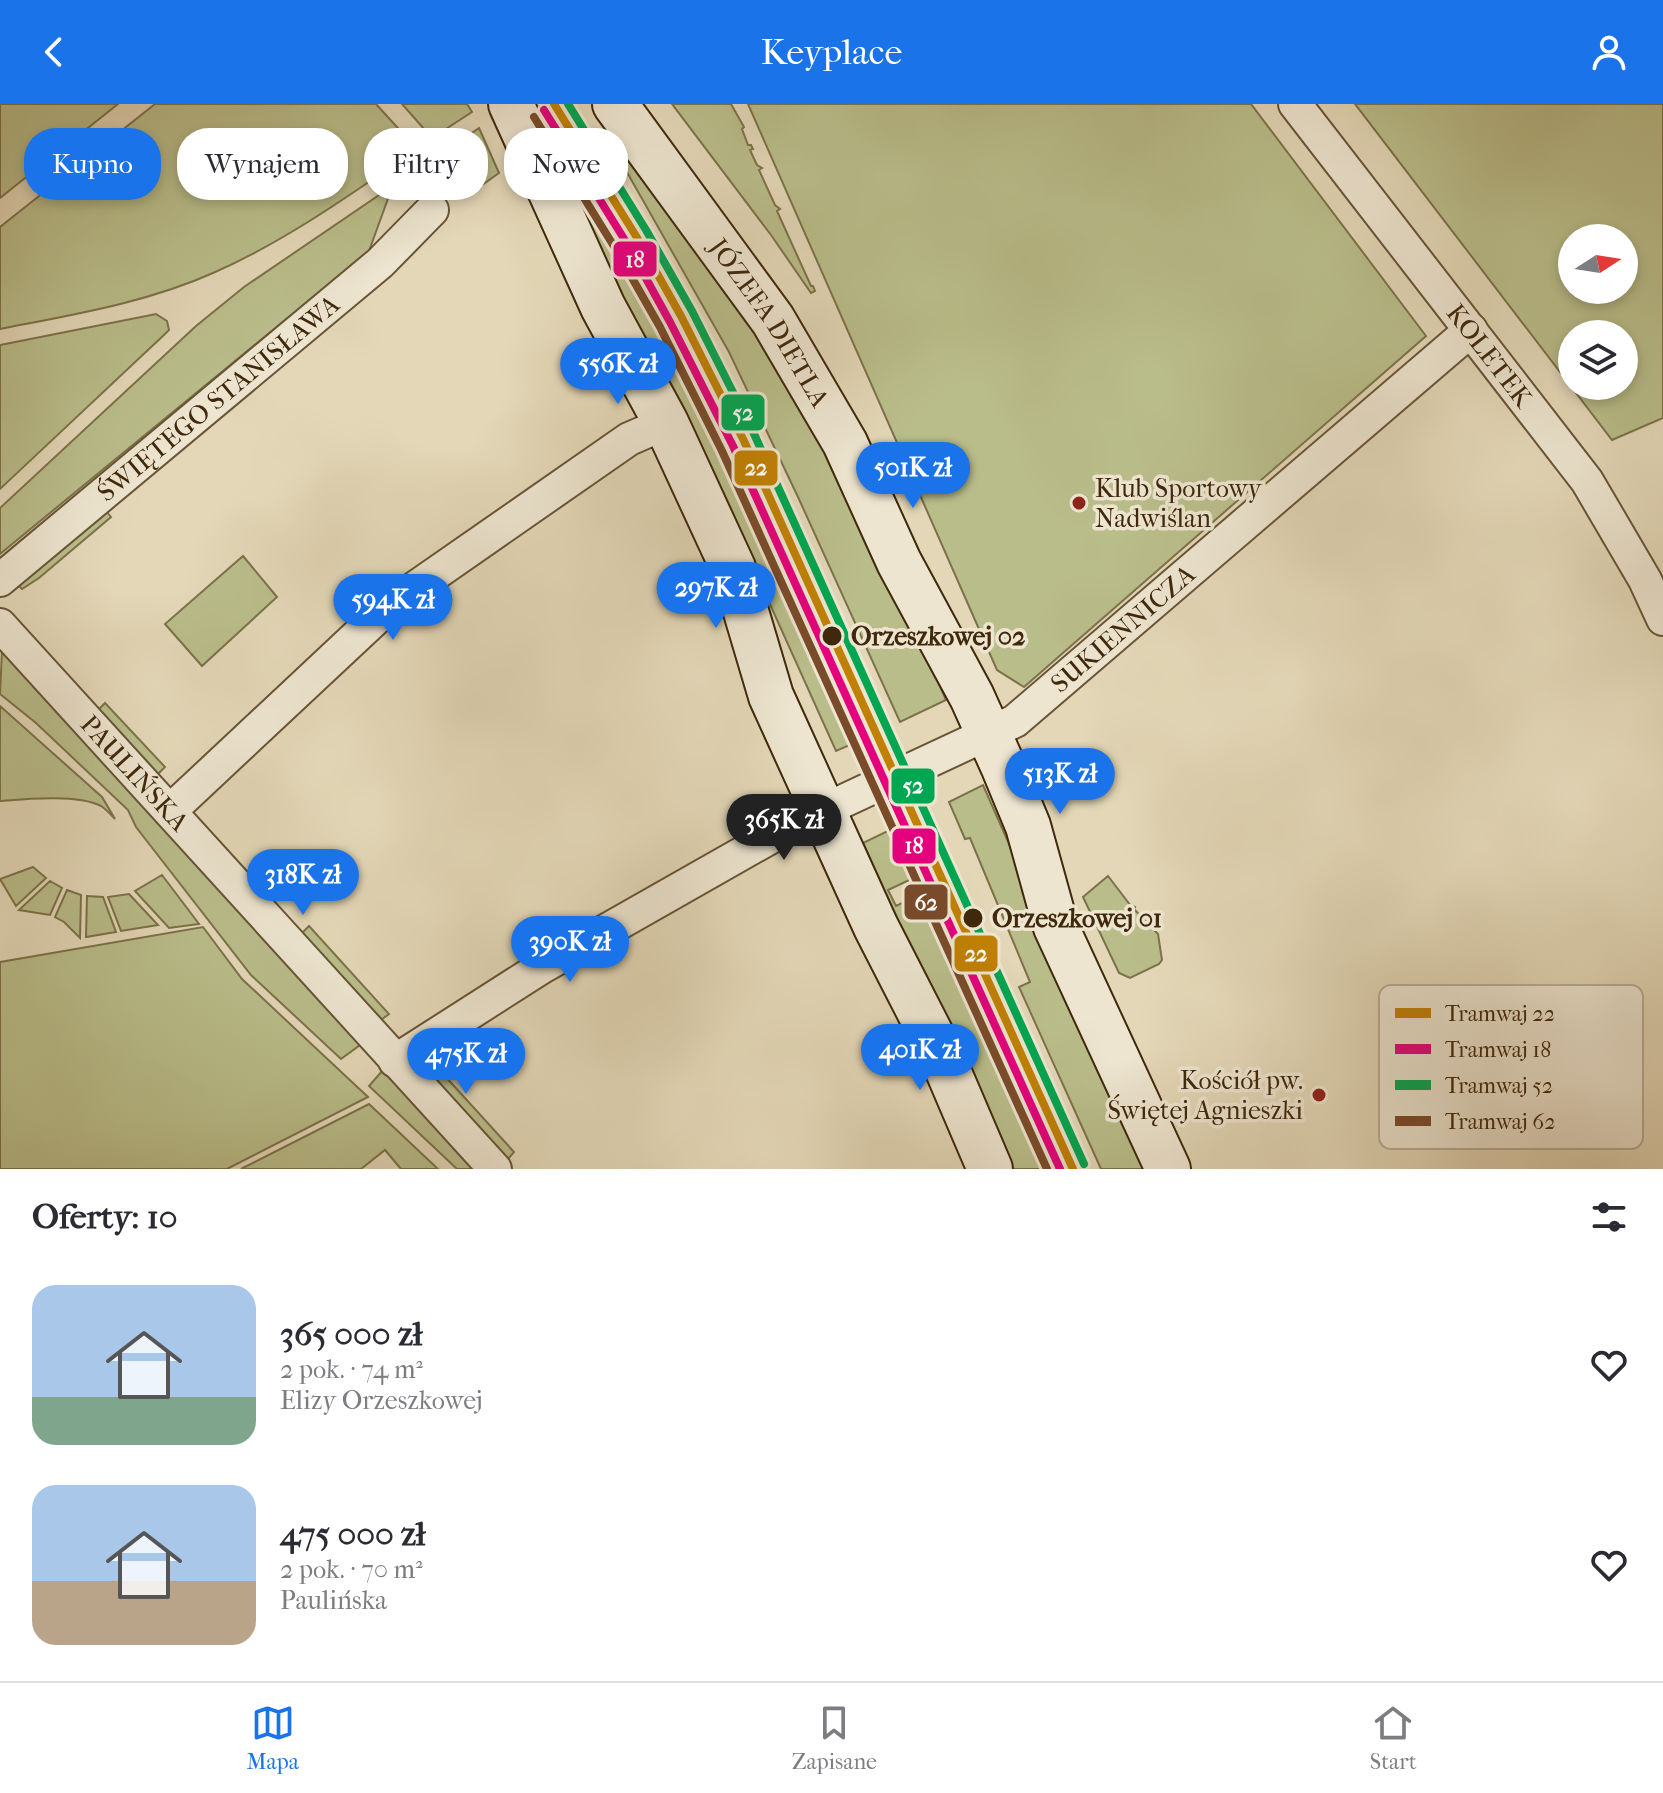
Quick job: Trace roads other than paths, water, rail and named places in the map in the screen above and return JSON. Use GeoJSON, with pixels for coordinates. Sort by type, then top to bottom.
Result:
{"type":"FeatureCollection","features":[{"type":"Feature","properties":{"kind":"street"},"geometry":{"type":"LineString","coordinates":[[511,104],[603,307],[666,423],[733,568],[771,696],[876,927],[940,1052],[990,1169]]}},
{"type":"Feature","properties":{"kind":"street","name":"JÓZEFA DIETLA"},"geometry":{"type":"LineString","coordinates":[[615,104],[747,282],[845,443],[899,562],[972,697],[1028,826],[1056,927],[1168,1169]]}},
{"type":"Feature","properties":{"kind":"street","name":"KOLETEK"},"geometry":{"type":"LineString","coordinates":[[1295,104],[1587,481],[1645,580],[1663,619]]}},
{"type":"Feature","properties":{"kind":"street","name":"ŚWIĘTEGO STANISŁAWA"},"geometry":{"type":"LineString","coordinates":[[0,580],[380,263],[432,210]]}},
{"type":"Feature","properties":{"kind":"street","name":"SUKIENNICZA"},"geometry":{"type":"LineString","coordinates":[[395,1061],[542,967],[792,825],[1015,721],[1471,330]]}},
{"type":"Feature","properties":{"kind":"street"},"geometry":{"type":"LineString","coordinates":[[170,811],[389,606],[629,439],[666,423]]}},
{"type":"Feature","properties":{"kind":"street","name":"PAULIŃSKA"},"geometry":{"type":"LineString","coordinates":[[0,625],[495,1169]]}},
{"type":"Feature","properties":{"kind":"tram line","name":"22"},"geometry":{"type":"LineString","coordinates":[[554,104],[636,236],[681,316],[744,441],[1073,1169]]}},
{"type":"Feature","properties":{"kind":"tram line","name":"52"},"geometry":{"type":"LineString","coordinates":[[568,104],[692,311],[755,436],[1084,1164]]}},
{"type":"Feature","properties":{"kind":"tram line","name":"18"},"geometry":{"type":"LineString","coordinates":[[544,110],[626,242],[733,446],[1060,1169]]}},
{"type":"Feature","properties":{"kind":"tram line","name":"62"},"geometry":{"type":"LineString","coordinates":[[534,117],[660,327],[722,451],[1047,1169]]}},
{"type":"Feature","properties":{"kind":"place","name":"Klub Sportowy Nadwiślan"},"geometry":{"type":"Point","coordinates":[1079,503]}},
{"type":"Feature","properties":{"kind":"place","name":"Orzeszkowej 02"},"geometry":{"type":"Point","coordinates":[832,636]}},
{"type":"Feature","properties":{"kind":"place","name":"Orzeszkowej 01"},"geometry":{"type":"Point","coordinates":[973,918]}},
{"type":"Feature","properties":{"kind":"place","name":"Kościół pw. Świętej Agnieszki"},"geometry":{"type":"Point","coordinates":[1319,1095]}}]}
